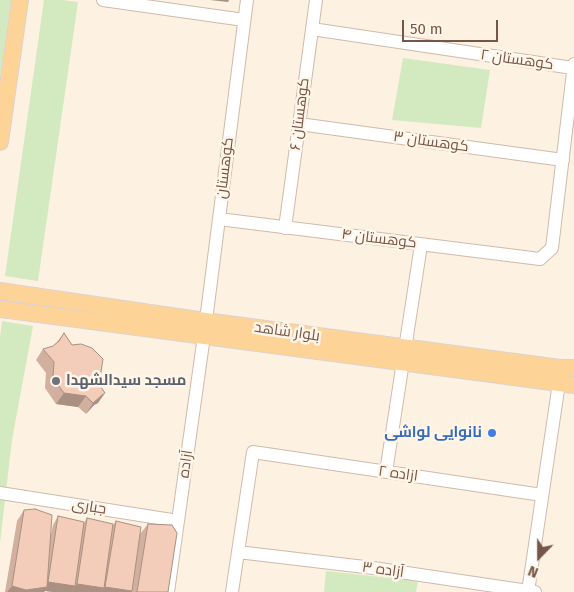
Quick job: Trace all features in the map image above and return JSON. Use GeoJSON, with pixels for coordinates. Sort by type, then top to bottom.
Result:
{"type":"FeatureCollection","features":[{"type":"Feature","properties":{"kind":"main road"},"geometry":{"type":"LineString","coordinates":[[0,142],[20,0]]}},
{"type":"Feature","properties":{"kind":"main road","name":"بلوار شاهد"},"geometry":{"type":"LineString","coordinates":[[0,291],[205,329]]}},
{"type":"Feature","properties":{"kind":"main road","name":"بلوار شاهد"},"geometry":{"type":"LineString","coordinates":[[0,309],[205,329],[404,355],[574,368]]}},
{"type":"Feature","properties":{"kind":"main road","name":"بلوار شاهد"},"geometry":{"type":"LineString","coordinates":[[404,355],[566,384]]}},
{"type":"Feature","properties":{"kind":"street"},"geometry":{"type":"LineString","coordinates":[[103,0],[244,20]]}},
{"type":"Feature","properties":{"kind":"street","name":"کوهستان"},"geometry":{"type":"LineString","coordinates":[[205,329],[247,0]]}},
{"type":"Feature","properties":{"kind":"street","name":"کوهستان ۶"},"geometry":{"type":"LineString","coordinates":[[285,228],[316,0]]}},
{"type":"Feature","properties":{"kind":"street","name":"کوهستان ۲"},"geometry":{"type":"LineString","coordinates":[[312,29],[574,68]]}},
{"type":"Feature","properties":{"kind":"street"},"geometry":{"type":"LineString","coordinates":[[563,160],[571,112],[574,64]]}},
{"type":"Feature","properties":{"kind":"street","name":"کوهستان ۳"},"geometry":{"type":"LineString","coordinates":[[299,124],[563,160]]}},
{"type":"Feature","properties":{"kind":"street","name":"کوهستان ۴"},"geometry":{"type":"LineString","coordinates":[[219,219],[540,259],[552,248],[563,160]]}},
{"type":"Feature","properties":{"kind":"street"},"geometry":{"type":"LineString","coordinates":[[386,472],[421,245]]}},
{"type":"Feature","properties":{"kind":"street","name":"آزاده"},"geometry":{"type":"LineString","coordinates":[[168,592],[205,329]]}},
{"type":"Feature","properties":{"kind":"street"},"geometry":{"type":"LineString","coordinates":[[528,592],[542,495],[566,384]]}},
{"type":"Feature","properties":{"kind":"street","name":"ازاده ۲"},"geometry":{"type":"LineString","coordinates":[[238,552],[253,452],[542,495]]}},
{"type":"Feature","properties":{"kind":"street","name":"جباری"},"geometry":{"type":"LineString","coordinates":[[0,493],[178,521]]}},
{"type":"Feature","properties":{"kind":"street"},"geometry":{"type":"LineString","coordinates":[[232,592],[238,552]]}},
{"type":"Feature","properties":{"kind":"street","name":"آزاده ۳"},"geometry":{"type":"LineString","coordinates":[[238,552],[373,568],[535,592]]}},
{"type":"Feature","properties":{"kind":"green space"},"geometry":{"type":"Polygon","coordinates":[[[0,0],[11,0],[0,78],[0,0]]]}},
{"type":"Feature","properties":{"kind":"green space"},"geometry":{"type":"Polygon","coordinates":[[[44,0],[78,2],[38,281],[5,276],[44,0]]]}},
{"type":"Feature","properties":{"kind":"green space"},"geometry":{"type":"Polygon","coordinates":[[[403,58],[490,70],[481,128],[392,120],[403,58]]]}},
{"type":"Feature","properties":{"kind":"green space"},"geometry":{"type":"Polygon","coordinates":[[[2,321],[33,326],[12,440],[0,543],[0,337],[2,321]]]}},
{"type":"Feature","properties":{"kind":"green space"},"geometry":{"type":"Polygon","coordinates":[[[326,571],[418,581],[416,592],[324,592],[326,571]]]}},
{"type":"Feature","properties":{"kind":"building"},"geometry":{"type":"Polygon","coordinates":[[[64,333],[72,345],[81,344],[92,348],[103,359],[99,384],[105,393],[93,403],[86,396],[64,393],[53,378],[54,362],[43,349],[53,346],[64,333]]]}},
{"type":"Feature","properties":{"kind":"building"},"geometry":{"type":"Polygon","coordinates":[[[35,509],[52,515],[47,587],[26,590],[12,586],[24,510],[35,509]]]}},
{"type":"Feature","properties":{"kind":"building"},"geometry":{"type":"Polygon","coordinates":[[[58,516],[84,522],[75,586],[48,582],[58,516]]]}},
{"type":"Feature","properties":{"kind":"building"},"geometry":{"type":"Polygon","coordinates":[[[87,518],[113,524],[104,588],[77,584],[87,518]]]}},
{"type":"Feature","properties":{"kind":"building"},"geometry":{"type":"Polygon","coordinates":[[[116,521],[141,527],[132,591],[105,587],[116,521]]]}},
{"type":"Feature","properties":{"kind":"building"},"geometry":{"type":"Polygon","coordinates":[[[148,524],[172,525],[177,533],[168,592],[137,592],[148,524]]]}},
{"type":"Feature","properties":{"kind":"place","name":"مسجد سیدالشهدا"},"geometry":{"type":"Point","coordinates":[56,381]}},
{"type":"Feature","properties":{"kind":"place","name":"نانوایی لواشی"},"geometry":{"type":"Point","coordinates":[492,433]}}]}
